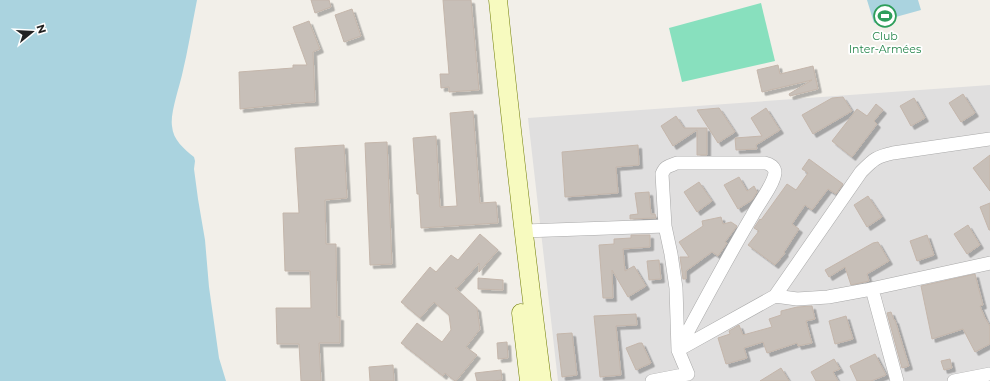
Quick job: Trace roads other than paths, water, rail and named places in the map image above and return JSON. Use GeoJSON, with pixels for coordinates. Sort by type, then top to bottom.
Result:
{"type":"FeatureCollection","features":[{"type":"Feature","properties":{"kind":"main road"},"geometry":{"type":"LineString","coordinates":[[487,0],[542,381]]}},
{"type":"Feature","properties":{"kind":"main road"},"geometry":{"type":"LineString","coordinates":[[498,0],[522,241],[529,381]]}},
{"type":"Feature","properties":{"kind":"street"},"geometry":{"type":"LineString","coordinates":[[678,350],[775,296],[861,172],[874,159],[893,153],[990,139]]}},
{"type":"Feature","properties":{"kind":"street"},"geometry":{"type":"LineString","coordinates":[[652,381],[690,378],[678,350],[676,288],[665,226],[662,174],[664,169],[677,163],[770,164],[775,172],[774,178],[678,350]]}},
{"type":"Feature","properties":{"kind":"street"},"geometry":{"type":"LineString","coordinates":[[522,241],[665,226]]}},
{"type":"Feature","properties":{"kind":"street"},"geometry":{"type":"LineString","coordinates":[[775,296],[797,299],[828,297],[872,289],[990,263]]}},
{"type":"Feature","properties":{"kind":"street"},"geometry":{"type":"LineString","coordinates":[[872,289],[898,381]]}},
{"type":"Feature","properties":{"kind":"street"},"geometry":{"type":"LineString","coordinates":[[954,381],[990,374]]}},
{"type":"Feature","properties":{"kind":"water"},"geometry":{"type":"Polygon","coordinates":[[[0,0],[197,0],[184,66],[173,108],[172,126],[174,136],[194,157],[195,161],[194,169],[205,240],[209,287],[219,358],[226,381],[0,381],[0,0]]]}},
{"type":"Feature","properties":{"kind":"water","name":"Club Inter-Armées"},"geometry":{"type":"Polygon","coordinates":[[[867,0],[918,0],[921,10],[874,23],[867,0]]]}},
{"type":"Feature","properties":{"kind":"place","name":"Club Inter-Armées"},"geometry":{"type":"Point","coordinates":[885,16]}}]}
